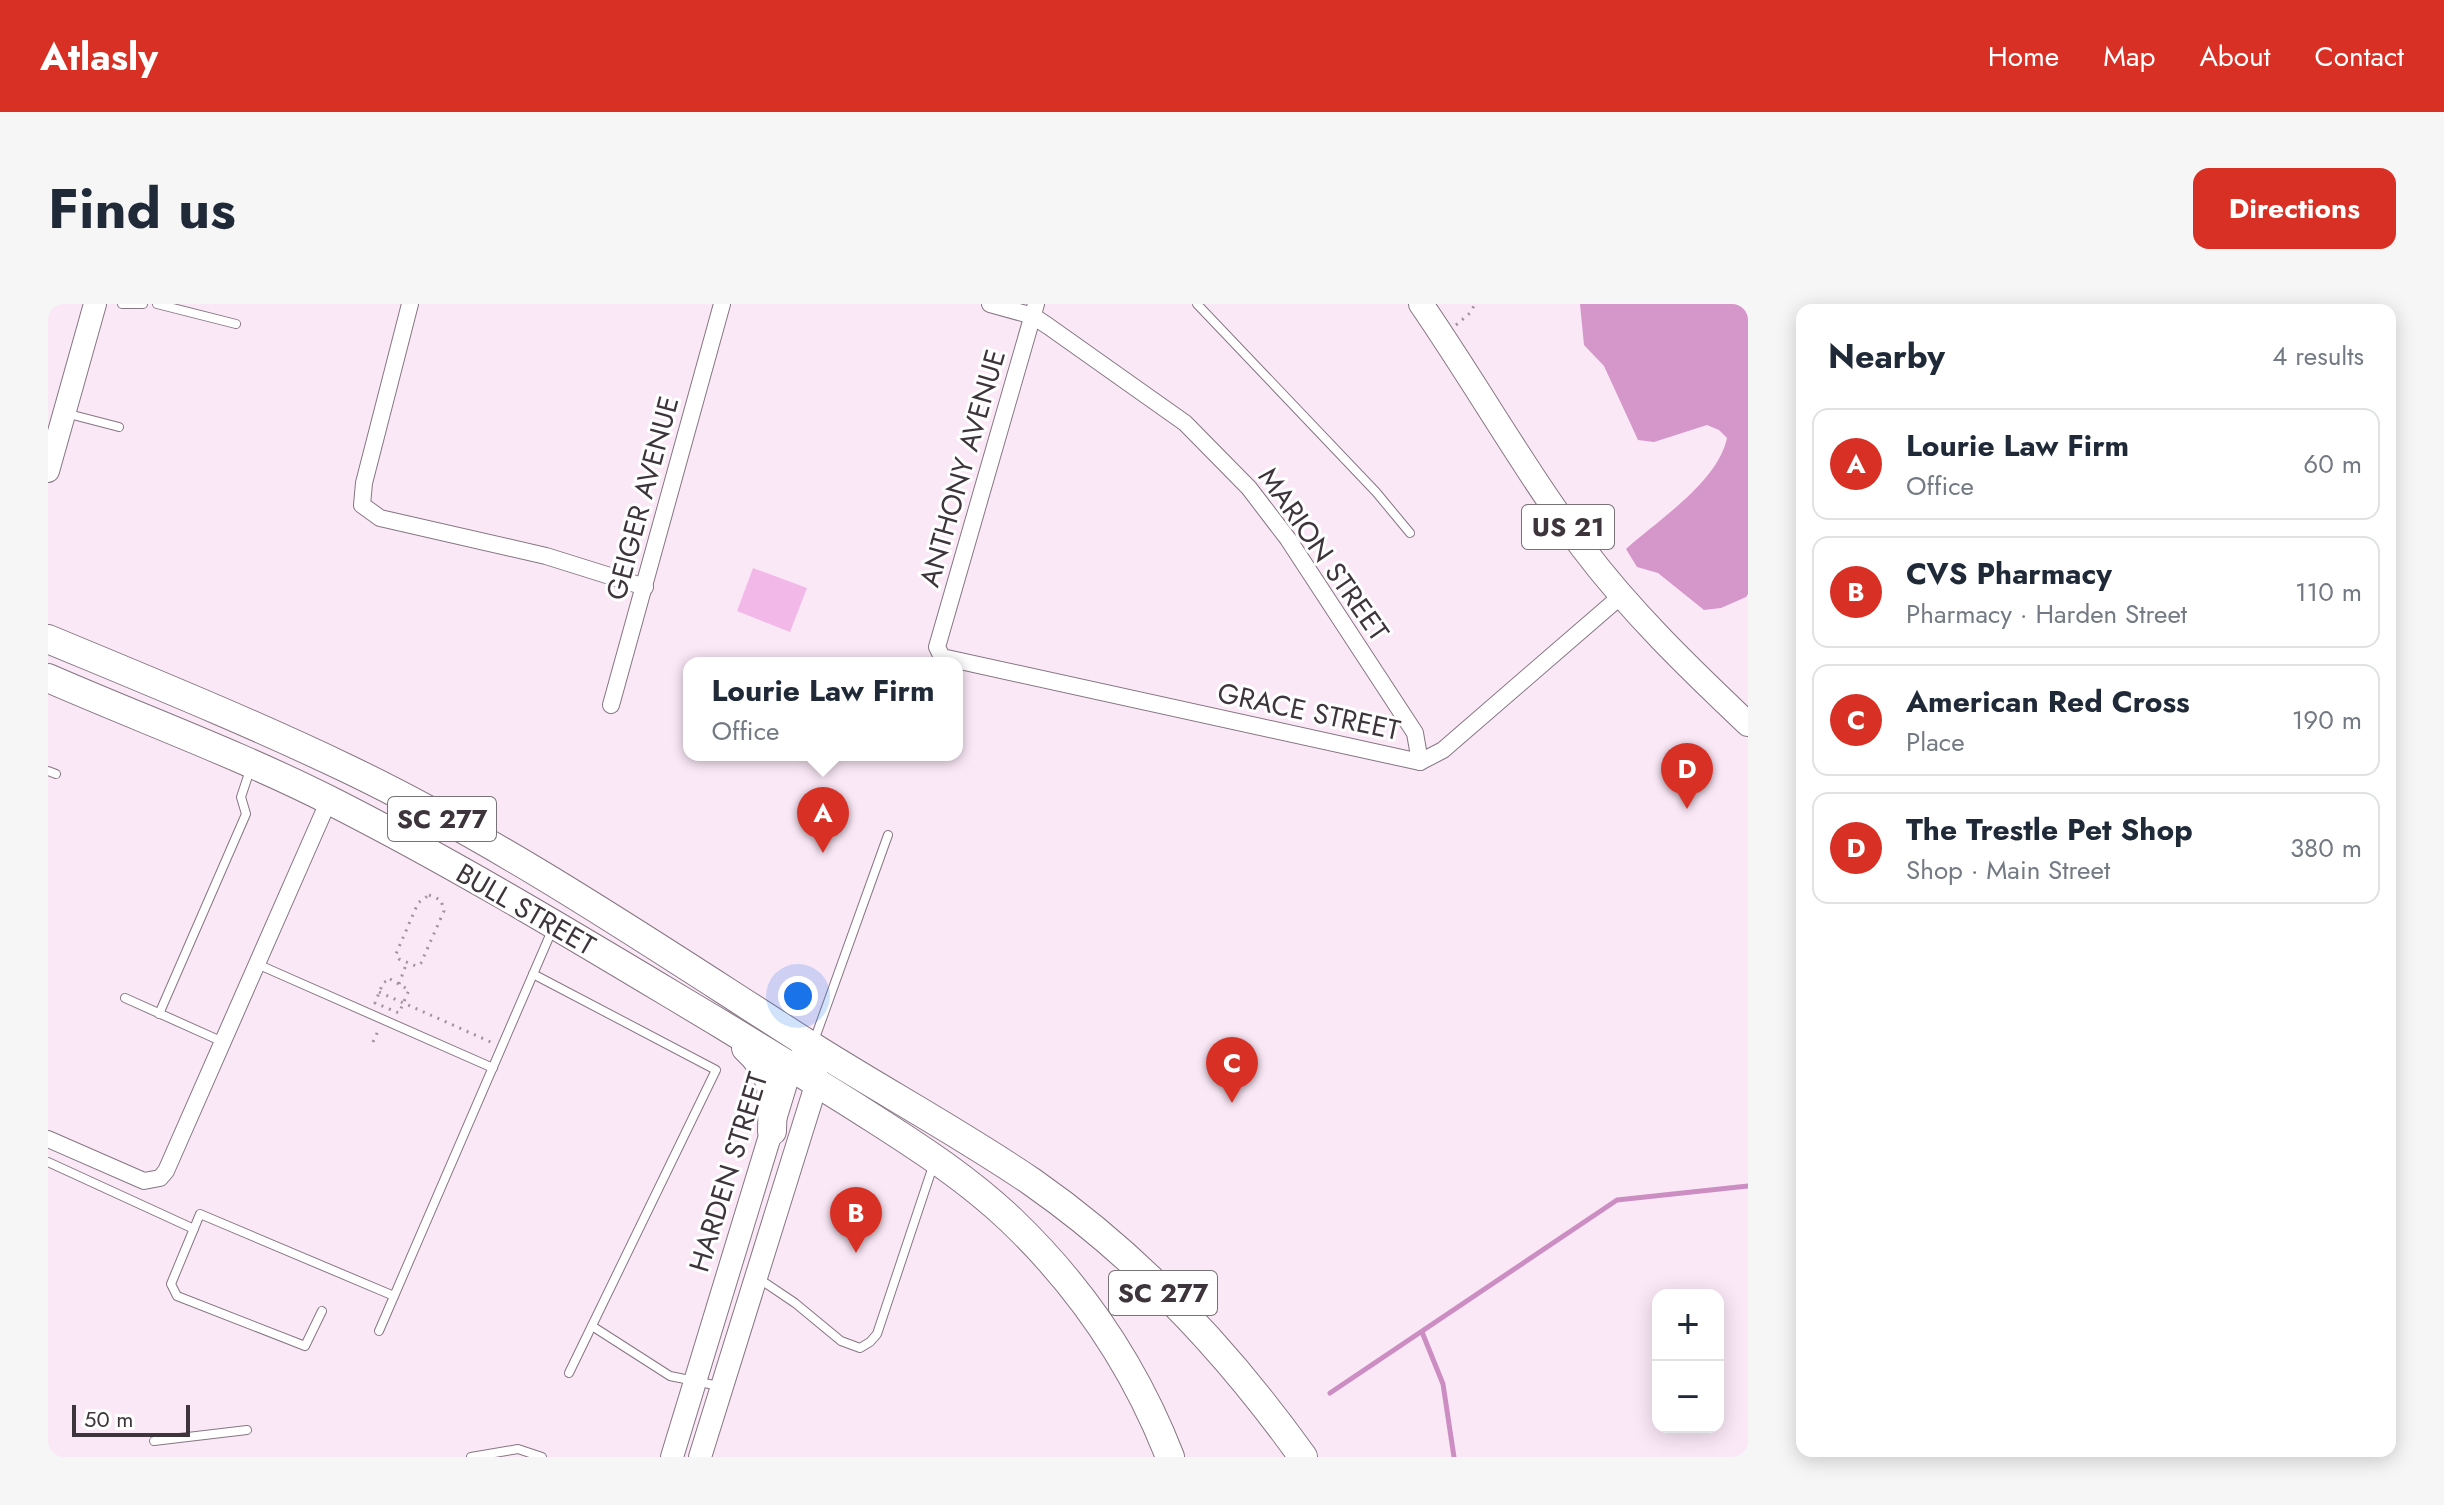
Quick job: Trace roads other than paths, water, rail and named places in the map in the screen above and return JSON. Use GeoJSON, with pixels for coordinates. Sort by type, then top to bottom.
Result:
{"type":"FeatureCollection","features":[{"type":"Feature","properties":{"kind":"highway","name":"BULL STREET"},"geometry":{"type":"LineString","coordinates":[[48,639],[202,703],[378,784],[501,850],[812,1046]]}},
{"type":"Feature","properties":{"kind":"highway","name":"BULL STREET"},"geometry":{"type":"LineString","coordinates":[[48,678],[329,800],[460,870],[817,1082]]}},
{"type":"Feature","properties":{"kind":"highway"},"geometry":{"type":"LineString","coordinates":[[719,1023],[762,1063],[769,1076],[773,1095],[772,1131]]}},
{"type":"Feature","properties":{"kind":"highway","name":"SC 277"},"geometry":{"type":"LineString","coordinates":[[812,1046],[995,1158],[1077,1216],[1182,1311],[1244,1379],[1303,1457]]}},
{"type":"Feature","properties":{"kind":"highway","name":"SC 277"},"geometry":{"type":"LineString","coordinates":[[817,1082],[935,1159],[1013,1222],[1098,1320],[1138,1386],[1170,1457]]}},
{"type":"Feature","properties":{"kind":"main road"},"geometry":{"type":"LineString","coordinates":[[48,471],[95,304]]}},
{"type":"Feature","properties":{"kind":"main road","name":"US 21"},"geometry":{"type":"LineString","coordinates":[[1421,304],[1543,491],[1621,596],[1672,652],[1742,715]]}},
{"type":"Feature","properties":{"kind":"main road","name":"HARDEN STREET"},"geometry":{"type":"LineString","coordinates":[[672,1457],[791,1067],[812,1046]]}},
{"type":"Feature","properties":{"kind":"main road","name":"HARDEN STREET"},"geometry":{"type":"LineString","coordinates":[[700,1457],[817,1082],[812,1046]]}},
{"type":"Feature","properties":{"kind":"street"},"geometry":{"type":"LineString","coordinates":[[410,304],[364,483],[362,505],[380,518],[546,556],[645,587]]}},
{"type":"Feature","properties":{"kind":"street","name":"GEIGER AVENUE"},"geometry":{"type":"LineString","coordinates":[[611,705],[722,304]]}},
{"type":"Feature","properties":{"kind":"street","name":"MARION STREET"},"geometry":{"type":"LineString","coordinates":[[990,304],[1035,310],[1185,423],[1249,488],[1288,539],[1415,733],[1420,762]]}},
{"type":"Feature","properties":{"kind":"street","name":"ANTHONY AVENUE"},"geometry":{"type":"LineString","coordinates":[[937,647],[1035,310]]}},
{"type":"Feature","properties":{"kind":"street","name":"GRACE STREET"},"geometry":{"type":"LineString","coordinates":[[963,662],[1420,762],[1443,750],[1621,596]]}},
{"type":"Feature","properties":{"kind":"street","name":"GRACE STREET"},"geometry":{"type":"LineString","coordinates":[[937,647],[942,657]]}},
{"type":"Feature","properties":{"kind":"street"},"geometry":{"type":"LineString","coordinates":[[48,1139],[144,1181],[160,1178],[166,1171],[329,800]]}},
{"type":"Feature","properties":{"kind":"lane"},"geometry":{"type":"LineString","coordinates":[[122,304],[143,304]]}},
{"type":"Feature","properties":{"kind":"lane"},"geometry":{"type":"LineString","coordinates":[[157,304],[236,324]]}},
{"type":"Feature","properties":{"kind":"lane"},"geometry":{"type":"LineString","coordinates":[[1197,304],[1376,492],[1410,533]]}},
{"type":"Feature","properties":{"kind":"lane"},"geometry":{"type":"LineString","coordinates":[[64,413],[119,427]]}},
{"type":"Feature","properties":{"kind":"lane"},"geometry":{"type":"LineString","coordinates":[[159,1014],[246,814],[241,797],[252,766]]}},
{"type":"Feature","properties":{"kind":"lane"},"geometry":{"type":"LineString","coordinates":[[812,1046],[888,835]]}},
{"type":"Feature","properties":{"kind":"lane"},"geometry":{"type":"LineString","coordinates":[[379,1331],[554,925]]}},
{"type":"Feature","properties":{"kind":"lane"},"geometry":{"type":"LineString","coordinates":[[257,964],[493,1068]]}},
{"type":"Feature","properties":{"kind":"lane"},"geometry":{"type":"LineString","coordinates":[[533,974],[716,1070],[569,1373]]}},
{"type":"Feature","properties":{"kind":"lane"},"geometry":{"type":"LineString","coordinates":[[125,998],[223,1042]]}},
{"type":"Feature","properties":{"kind":"lane"},"geometry":{"type":"LineString","coordinates":[[756,1277],[795,1303],[841,1341],[860,1348],[870,1342],[877,1334],[935,1159]]}},
{"type":"Feature","properties":{"kind":"lane"},"geometry":{"type":"LineString","coordinates":[[48,1162],[194,1229]]}},
{"type":"Feature","properties":{"kind":"lane"},"geometry":{"type":"LineString","coordinates":[[98,1185],[107,1164]]}},
{"type":"Feature","properties":{"kind":"lane"},"geometry":{"type":"LineString","coordinates":[[322,1311],[305,1346],[177,1296],[171,1284],[200,1214],[394,1296]]}},
{"type":"Feature","properties":{"kind":"lane"},"geometry":{"type":"LineString","coordinates":[[592,1326],[670,1376],[722,1387]]}},
{"type":"Feature","properties":{"kind":"lane"},"geometry":{"type":"LineString","coordinates":[[154,1441],[247,1430]]}},
{"type":"Feature","properties":{"kind":"lane"},"geometry":{"type":"LineString","coordinates":[[471,1457],[518,1449],[542,1457]]}},
{"type":"Feature","properties":{"kind":"waterway"},"geometry":{"type":"LineString","coordinates":[[1330,1393],[1617,1200],[1748,1186]]}},
{"type":"Feature","properties":{"kind":"waterway"},"geometry":{"type":"LineString","coordinates":[[1422,1332],[1443,1384],[1454,1457]]}},
{"type":"Feature","properties":{"kind":"place","name":"The Trestle Pet Shop"},"geometry":{"type":"Point","coordinates":[1687,809]}},
{"type":"Feature","properties":{"kind":"place","name":"Lourie Law Firm"},"geometry":{"type":"Point","coordinates":[823,853]}},
{"type":"Feature","properties":{"kind":"place","name":"American Red Cross"},"geometry":{"type":"Point","coordinates":[1232,1103]}},
{"type":"Feature","properties":{"kind":"place","name":"CVS Pharmacy"},"geometry":{"type":"Point","coordinates":[856,1253]}}]}
